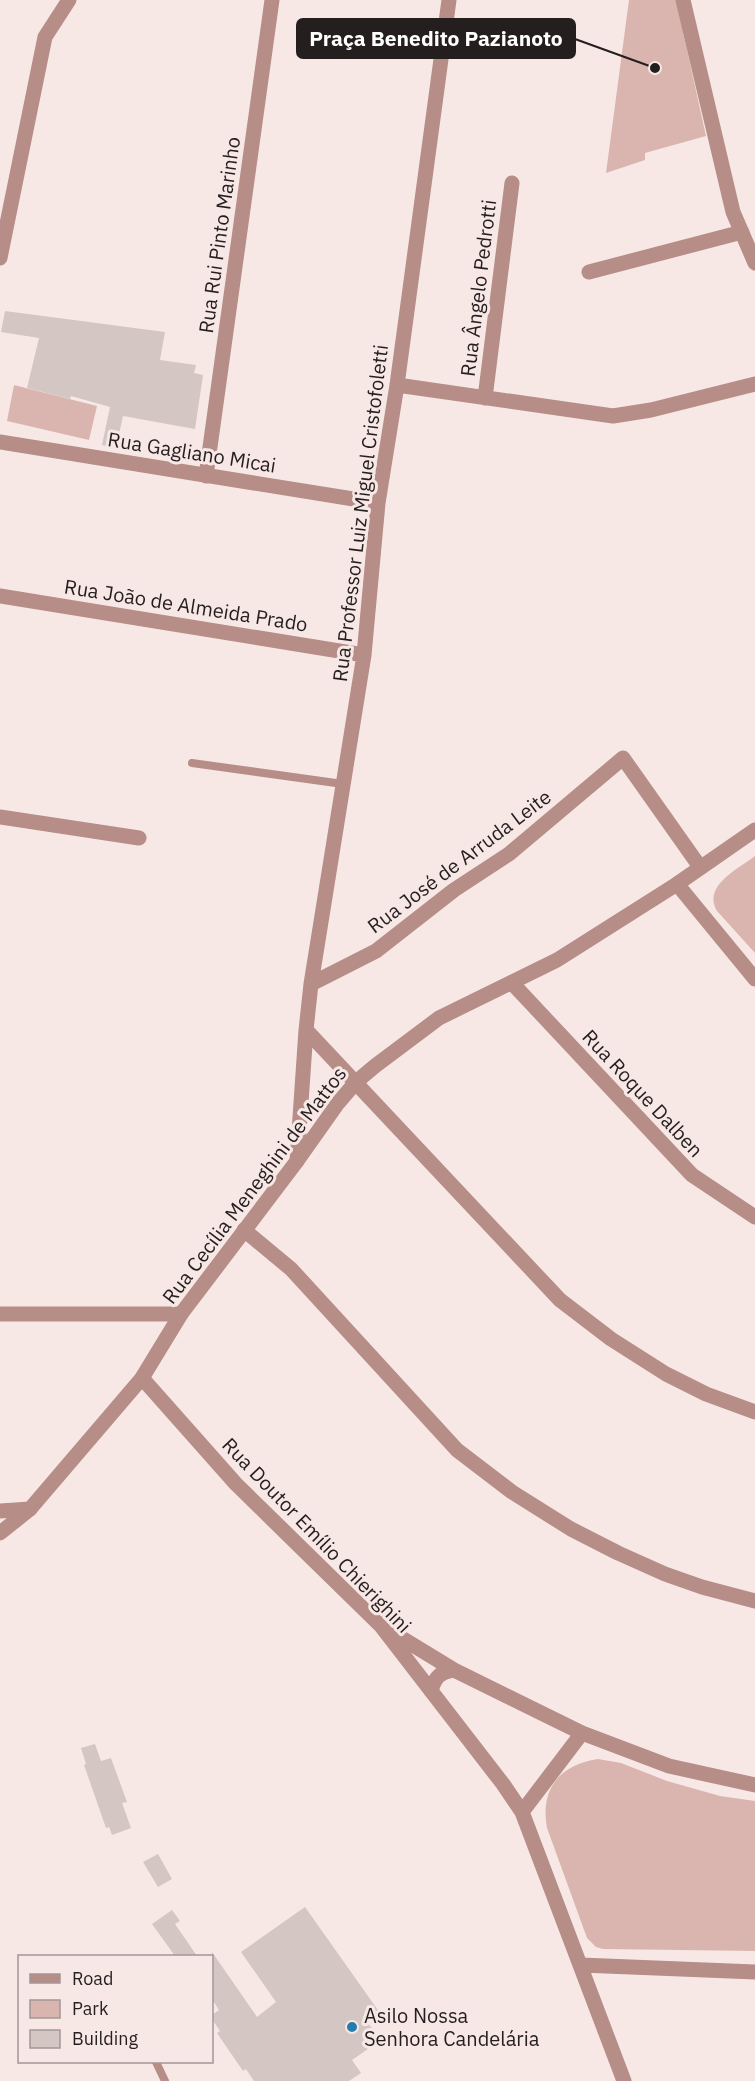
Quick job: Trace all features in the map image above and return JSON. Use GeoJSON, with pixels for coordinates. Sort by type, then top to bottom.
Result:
{"type":"FeatureCollection","features":[{"type":"Feature","properties":{"kind":"street"},"geometry":{"type":"LineString","coordinates":[[0,258],[45,37],[69,0]]}},
{"type":"Feature","properties":{"kind":"street","name":"Rua Rui Pinto Marinho"},"geometry":{"type":"LineString","coordinates":[[206,476],[272,0]]}},
{"type":"Feature","properties":{"kind":"street","name":"Rua Professor Luiz Miguel Cristofoletti"},"geometry":{"type":"LineString","coordinates":[[297,1161],[311,984],[364,655],[378,503],[397,385],[449,0]]}},
{"type":"Feature","properties":{"kind":"street"},"geometry":{"type":"LineString","coordinates":[[683,0],[733,212],[755,263]]}},
{"type":"Feature","properties":{"kind":"street","name":"Rua Ângelo Pedrotti"},"geometry":{"type":"LineString","coordinates":[[485,398],[512,183]]}},
{"type":"Feature","properties":{"kind":"street"},"geometry":{"type":"LineString","coordinates":[[589,272],[742,232]]}},
{"type":"Feature","properties":{"kind":"street"},"geometry":{"type":"LineString","coordinates":[[397,385],[613,416],[651,410],[755,384]]}},
{"type":"Feature","properties":{"kind":"street","name":"Rua Gagliano Micai"},"geometry":{"type":"LineString","coordinates":[[0,442],[378,503]]}},
{"type":"Feature","properties":{"kind":"street","name":"Rua João de Almeida Prado"},"geometry":{"type":"LineString","coordinates":[[0,596],[364,655]]}},
{"type":"Feature","properties":{"kind":"street","name":"Rua José de Arruda Leite"},"geometry":{"type":"LineString","coordinates":[[311,984],[376,951],[454,890],[509,854],[622,758],[700,867]]}},
{"type":"Feature","properties":{"kind":"street"},"geometry":{"type":"LineString","coordinates":[[0,817],[139,838]]}},
{"type":"Feature","properties":{"kind":"street","name":"Rua Cecília Meneghini de Mattos"},"geometry":{"type":"LineString","coordinates":[[0,1533],[30,1509],[141,1377],[181,1314],[356,1082],[439,1018],[556,960],[677,884],[755,830]]}},
{"type":"Feature","properties":{"kind":"street"},"geometry":{"type":"LineString","coordinates":[[677,884],[755,979]]}},
{"type":"Feature","properties":{"kind":"street","name":"Rua Roque Dalben"},"geometry":{"type":"LineString","coordinates":[[512,983],[692,1175],[755,1217]]}},
{"type":"Feature","properties":{"kind":"street"},"geometry":{"type":"LineString","coordinates":[[306,1030],[560,1300],[611,1339],[666,1374],[706,1394],[755,1412]]}},
{"type":"Feature","properties":{"kind":"street"},"geometry":{"type":"LineString","coordinates":[[244,1230],[291,1269],[457,1450],[512,1492],[571,1529],[618,1553],[684,1580],[755,1601]]}},
{"type":"Feature","properties":{"kind":"street"},"geometry":{"type":"LineString","coordinates":[[0,1314],[181,1314]]}},
{"type":"Feature","properties":{"kind":"street","name":"Rua Doutor Emílio Chierighini"},"geometry":{"type":"LineString","coordinates":[[141,1377],[236,1484],[381,1626],[522,1812],[624,2081]]}},
{"type":"Feature","properties":{"kind":"street"},"geometry":{"type":"LineString","coordinates":[[0,1510],[30,1509]]}},
{"type":"Feature","properties":{"kind":"street"},"geometry":{"type":"LineString","coordinates":[[381,1626],[454,1670],[582,1733],[669,1766],[755,1785]]}},
{"type":"Feature","properties":{"kind":"street"},"geometry":{"type":"LineString","coordinates":[[431,1691],[438,1675],[444,1671],[454,1670]]}},
{"type":"Feature","properties":{"kind":"street"},"geometry":{"type":"LineString","coordinates":[[522,1812],[582,1733]]}},
{"type":"Feature","properties":{"kind":"street"},"geometry":{"type":"LineString","coordinates":[[580,1965],[755,1972]]}},
{"type":"Feature","properties":{"kind":"lane"},"geometry":{"type":"LineString","coordinates":[[192,763],[343,784]]}},
{"type":"Feature","properties":{"kind":"lane"},"geometry":{"type":"LineString","coordinates":[[156,2063],[165,2081]]}},
{"type":"Feature","properties":{"kind":"green space"},"geometry":{"type":"Polygon","coordinates":[[[629,0],[676,0],[706,136],[645,153],[645,160],[606,173],[629,0]]]}},
{"type":"Feature","properties":{"kind":"green space"},"geometry":{"type":"Polygon","coordinates":[[[14,385],[97,406],[89,440],[7,421],[14,385]]]}},
{"type":"Feature","properties":{"kind":"green space"},"geometry":{"type":"Polygon","coordinates":[[[755,856],[755,953],[717,911],[714,894],[724,879],[755,856]]]}},
{"type":"Feature","properties":{"kind":"green space"},"geometry":{"type":"Polygon","coordinates":[[[598,1759],[621,1763],[667,1781],[720,1796],[755,1801],[755,1951],[603,1949],[596,1947],[587,1938],[547,1828],[546,1814],[550,1791],[555,1781],[573,1767],[598,1759]]]}},
{"type":"Feature","properties":{"kind":"building"},"geometry":{"type":"Polygon","coordinates":[[[5,311],[165,332],[160,360],[196,365],[194,373],[203,375],[195,429],[123,416],[116,448],[102,445],[110,407],[71,396],[70,399],[27,388],[39,338],[1,332],[5,311]]]}},
{"type":"Feature","properties":{"kind":"building"},"geometry":{"type":"Polygon","coordinates":[[[95,1744],[101,1761],[111,1758],[127,1802],[122,1803],[131,1828],[112,1835],[109,1827],[106,1828],[84,1765],[86,1764],[81,1748],[95,1744]]]}},
{"type":"Feature","properties":{"kind":"building"},"geometry":{"type":"Polygon","coordinates":[[[158,1854],[172,1879],[158,1887],[143,1862],[158,1854]]]}},
{"type":"Feature","properties":{"kind":"building"},"geometry":{"type":"Polygon","coordinates":[[[305,1907],[380,2013],[367,2022],[381,2040],[352,2060],[361,2073],[349,2081],[254,2081],[246,2069],[243,2071],[217,2033],[220,2031],[213,2020],[213,2014],[219,2010],[213,2001],[212,1952],[257,2017],[276,2002],[241,1952],[305,1907]]]}},
{"type":"Feature","properties":{"kind":"building"},"geometry":{"type":"Polygon","coordinates":[[[172,1910],[180,1921],[175,1924],[196,1955],[174,1955],[152,1924],[172,1910]]]}},
{"type":"Feature","properties":{"kind":"place","name":"Praça Benedito Pazianoto"},"geometry":{"type":"Point","coordinates":[655,68]}},
{"type":"Feature","properties":{"kind":"place","name":"Asilo Nossa Senhora Candelária"},"geometry":{"type":"Point","coordinates":[352,2027]}}]}
